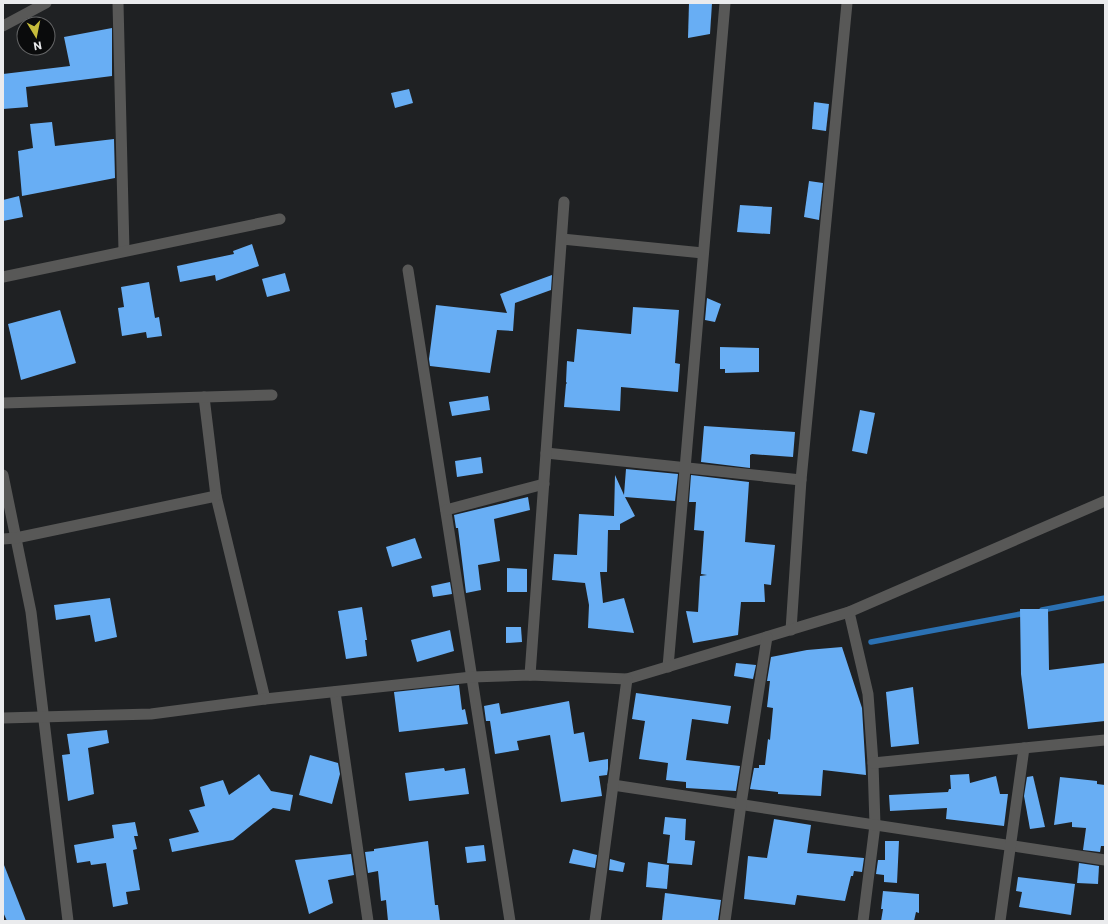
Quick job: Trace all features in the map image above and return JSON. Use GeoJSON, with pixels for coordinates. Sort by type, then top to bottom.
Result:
{"type":"FeatureCollection","features":[{"type":"Feature","properties":{"kind":"street"},"geometry":{"type":"LineString","coordinates":[[3,26],[46,3]]}},
{"type":"Feature","properties":{"kind":"street"},"geometry":{"type":"LineString","coordinates":[[118,3],[124,251]]}},
{"type":"Feature","properties":{"kind":"street"},"geometry":{"type":"LineString","coordinates":[[668,667],[725,3]]}},
{"type":"Feature","properties":{"kind":"street"},"geometry":{"type":"LineString","coordinates":[[791,630],[801,480],[847,3]]}},
{"type":"Feature","properties":{"kind":"street"},"geometry":{"type":"LineString","coordinates":[[530,675],[564,202]]}},
{"type":"Feature","properties":{"kind":"street"},"geometry":{"type":"LineString","coordinates":[[3,277],[280,219]]}},
{"type":"Feature","properties":{"kind":"street"},"geometry":{"type":"LineString","coordinates":[[562,239],[703,253]]}},
{"type":"Feature","properties":{"kind":"street"},"geometry":{"type":"LineString","coordinates":[[408,270],[510,921]]}},
{"type":"Feature","properties":{"kind":"street"},"geometry":{"type":"LineString","coordinates":[[4,400],[272,395]]}},
{"type":"Feature","properties":{"kind":"street"},"geometry":{"type":"LineString","coordinates":[[204,397],[216,496],[266,699]]}},
{"type":"Feature","properties":{"kind":"street"},"geometry":{"type":"LineString","coordinates":[[546,453],[801,480]]}},
{"type":"Feature","properties":{"kind":"street"},"geometry":{"type":"LineString","coordinates":[[3,476],[31,612],[45,717],[68,921]]}},
{"type":"Feature","properties":{"kind":"street"},"geometry":{"type":"LineString","coordinates":[[446,510],[544,484]]}},
{"type":"Feature","properties":{"kind":"street"},"geometry":{"type":"LineString","coordinates":[[3,539],[16,538],[216,496]]}},
{"type":"Feature","properties":{"kind":"street"},"geometry":{"type":"LineString","coordinates":[[3,718],[151,714],[266,699],[472,677],[530,675],[627,679],[849,612],[1105,501]]}},
{"type":"Feature","properties":{"kind":"street"},"geometry":{"type":"LineString","coordinates":[[849,612],[868,694],[873,763],[875,825],[863,921]]}},
{"type":"Feature","properties":{"kind":"street"},"geometry":{"type":"LineString","coordinates":[[726,921],[741,804],[767,637]]}},
{"type":"Feature","properties":{"kind":"street"},"geometry":{"type":"LineString","coordinates":[[595,921],[627,679]]}},
{"type":"Feature","properties":{"kind":"street"},"geometry":{"type":"LineString","coordinates":[[335,692],[368,921]]}},
{"type":"Feature","properties":{"kind":"street"},"geometry":{"type":"LineString","coordinates":[[873,763],[1105,740]]}},
{"type":"Feature","properties":{"kind":"street"},"geometry":{"type":"LineString","coordinates":[[1000,921],[1024,748]]}},
{"type":"Feature","properties":{"kind":"street"},"geometry":{"type":"LineString","coordinates":[[613,785],[1105,860]]}},
{"type":"Feature","properties":{"kind":"building"},"geometry":{"type":"Polygon","coordinates":[[[689,3],[712,3],[710,34],[688,38],[689,3]]]}},
{"type":"Feature","properties":{"kind":"building"},"geometry":{"type":"Polygon","coordinates":[[[112,28],[112,76],[26,87],[28,107],[3,109],[3,74],[70,66],[64,37],[112,28]]]}},
{"type":"Feature","properties":{"kind":"building"},"geometry":{"type":"Polygon","coordinates":[[[409,89],[413,103],[395,108],[391,93],[409,89]]]}},
{"type":"Feature","properties":{"kind":"building"},"geometry":{"type":"Polygon","coordinates":[[[814,102],[829,104],[826,131],[812,129],[814,102]]]}},
{"type":"Feature","properties":{"kind":"building"},"geometry":{"type":"Polygon","coordinates":[[[52,122],[55,146],[114,139],[115,178],[22,196],[18,151],[33,148],[30,124],[52,122]]]}},
{"type":"Feature","properties":{"kind":"building"},"geometry":{"type":"Polygon","coordinates":[[[809,181],[823,183],[819,220],[804,217],[809,181]]]}},
{"type":"Feature","properties":{"kind":"building"},"geometry":{"type":"Polygon","coordinates":[[[19,196],[23,217],[3,221],[3,200],[19,196]]]}},
{"type":"Feature","properties":{"kind":"building"},"geometry":{"type":"Polygon","coordinates":[[[740,205],[772,207],[770,234],[737,232],[740,205]]]}},
{"type":"Feature","properties":{"kind":"building"},"geometry":{"type":"Polygon","coordinates":[[[252,244],[259,266],[216,281],[215,275],[180,282],[177,266],[234,254],[233,251],[252,244]]]}},
{"type":"Feature","properties":{"kind":"building"},"geometry":{"type":"Polygon","coordinates":[[[285,273],[290,291],[267,297],[262,279],[285,273]]]}},
{"type":"Feature","properties":{"kind":"building"},"geometry":{"type":"Polygon","coordinates":[[[552,275],[551,290],[515,303],[513,331],[497,330],[490,373],[430,366],[429,359],[436,305],[507,313],[500,294],[552,275]]]}},
{"type":"Feature","properties":{"kind":"building"},"geometry":{"type":"Polygon","coordinates":[[[149,282],[155,318],[159,317],[162,336],[147,338],[146,332],[122,336],[118,308],[124,307],[121,287],[149,282]]]}},
{"type":"Feature","properties":{"kind":"building"},"geometry":{"type":"Polygon","coordinates":[[[707,298],[721,304],[715,322],[705,320],[707,298]]]}},
{"type":"Feature","properties":{"kind":"building"},"geometry":{"type":"Polygon","coordinates":[[[633,307],[679,310],[675,363],[680,364],[678,392],[621,387],[620,411],[564,407],[567,383],[567,361],[574,362],[577,329],[631,334],[633,307]]]}},
{"type":"Feature","properties":{"kind":"building"},"geometry":{"type":"Polygon","coordinates":[[[60,310],[76,363],[21,380],[8,324],[60,310]]]}},
{"type":"Feature","properties":{"kind":"building"},"geometry":{"type":"Polygon","coordinates":[[[720,347],[759,348],[759,372],[725,373],[725,369],[720,369],[720,347]]]}},
{"type":"Feature","properties":{"kind":"building"},"geometry":{"type":"Polygon","coordinates":[[[488,396],[490,410],[452,416],[449,402],[488,396]]]}},
{"type":"Feature","properties":{"kind":"building"},"geometry":{"type":"Polygon","coordinates":[[[860,410],[875,413],[867,454],[852,451],[860,410]]]}},
{"type":"Feature","properties":{"kind":"building"},"geometry":{"type":"Polygon","coordinates":[[[704,426],[795,432],[793,457],[752,454],[750,455],[750,468],[701,462],[704,426]]]}},
{"type":"Feature","properties":{"kind":"building"},"geometry":{"type":"Polygon","coordinates":[[[481,457],[483,473],[457,477],[455,461],[481,457]]]}},
{"type":"Feature","properties":{"kind":"building"},"geometry":{"type":"Polygon","coordinates":[[[626,469],[678,474],[675,501],[625,497],[635,516],[620,524],[620,530],[608,530],[607,572],[600,572],[603,603],[624,598],[634,633],[588,628],[589,605],[585,583],[552,580],[554,554],[577,555],[579,514],[614,516],[615,475],[624,495],[626,469]]]}},
{"type":"Feature","properties":{"kind":"building"},"geometry":{"type":"Polygon","coordinates":[[[691,475],[749,482],[745,542],[775,545],[771,585],[764,584],[765,602],[741,602],[738,635],[693,643],[686,611],[698,612],[700,576],[707,575],[701,574],[704,531],[694,530],[696,502],[689,502],[691,475]]]}},
{"type":"Feature","properties":{"kind":"building"},"geometry":{"type":"Polygon","coordinates":[[[528,497],[530,510],[494,519],[500,561],[478,565],[481,590],[466,593],[458,528],[456,528],[454,515],[528,497]]]}},
{"type":"Feature","properties":{"kind":"building"},"geometry":{"type":"Polygon","coordinates":[[[415,538],[422,558],[392,567],[386,547],[415,538]]]}},
{"type":"Feature","properties":{"kind":"building"},"geometry":{"type":"Polygon","coordinates":[[[507,568],[527,569],[527,592],[507,592],[507,568]]]}},
{"type":"Feature","properties":{"kind":"building"},"geometry":{"type":"Polygon","coordinates":[[[450,582],[452,594],[433,597],[431,586],[450,582]]]}},
{"type":"Feature","properties":{"kind":"building"},"geometry":{"type":"Polygon","coordinates":[[[110,598],[117,637],[95,642],[90,615],[56,620],[54,605],[110,598]]]}},
{"type":"Feature","properties":{"kind":"building"},"geometry":{"type":"Polygon","coordinates":[[[362,607],[367,640],[365,640],[367,656],[346,659],[338,611],[362,607]]]}},
{"type":"Feature","properties":{"kind":"building"},"geometry":{"type":"Polygon","coordinates":[[[1020,609],[1048,609],[1049,670],[1105,663],[1105,721],[1028,729],[1021,674],[1020,609]]]}},
{"type":"Feature","properties":{"kind":"building"},"geometry":{"type":"Polygon","coordinates":[[[506,627],[521,627],[522,642],[506,643],[506,627]]]}},
{"type":"Feature","properties":{"kind":"building"},"geometry":{"type":"Polygon","coordinates":[[[450,630],[454,651],[417,662],[411,640],[450,630]]]}},
{"type":"Feature","properties":{"kind":"building"},"geometry":{"type":"Polygon","coordinates":[[[842,647],[862,708],[866,775],[823,770],[821,796],[778,794],[778,792],[750,789],[754,768],[759,768],[759,765],[765,765],[768,739],[770,740],[773,708],[767,707],[770,681],[767,681],[771,657],[807,650],[842,647]]]}},
{"type":"Feature","properties":{"kind":"building"},"geometry":{"type":"Polygon","coordinates":[[[736,663],[756,665],[753,679],[734,676],[736,663]]]}},
{"type":"Feature","properties":{"kind":"building"},"geometry":{"type":"Polygon","coordinates":[[[459,685],[462,710],[465,709],[468,724],[399,732],[394,692],[459,685]]]}},
{"type":"Feature","properties":{"kind":"building"},"geometry":{"type":"Polygon","coordinates":[[[913,687],[919,744],[891,747],[886,692],[913,687]]]}},
{"type":"Feature","properties":{"kind":"building"},"geometry":{"type":"Polygon","coordinates":[[[636,693],[731,706],[728,724],[692,719],[686,760],[740,766],[736,791],[686,788],[686,782],[666,780],[668,763],[639,759],[645,721],[632,719],[636,693]]]}},
{"type":"Feature","properties":{"kind":"building"},"geometry":{"type":"Polygon","coordinates":[[[569,701],[574,734],[584,732],[589,762],[608,759],[608,769],[607,775],[599,776],[602,796],[561,802],[550,735],[517,741],[519,750],[495,754],[490,721],[486,721],[484,706],[499,703],[501,714],[569,701]]]}},
{"type":"Feature","properties":{"kind":"building"},"geometry":{"type":"Polygon","coordinates":[[[107,730],[109,743],[88,748],[94,794],[68,801],[62,755],[70,754],[67,734],[107,730]]]}},
{"type":"Feature","properties":{"kind":"building"},"geometry":{"type":"Polygon","coordinates":[[[310,755],[338,763],[340,774],[332,804],[299,795],[310,755]]]}},
{"type":"Feature","properties":{"kind":"building"},"geometry":{"type":"Polygon","coordinates":[[[444,768],[445,771],[465,768],[469,794],[409,801],[405,773],[444,768]]]}},
{"type":"Feature","properties":{"kind":"building"},"geometry":{"type":"Polygon","coordinates":[[[259,774],[271,791],[293,795],[290,811],[273,808],[233,840],[172,852],[169,839],[199,832],[189,810],[205,806],[200,787],[223,780],[229,795],[259,774]]]}},
{"type":"Feature","properties":{"kind":"building"},"geometry":{"type":"Polygon","coordinates":[[[969,774],[970,783],[996,776],[1000,794],[1008,794],[1004,826],[946,819],[947,808],[890,811],[889,795],[948,792],[949,789],[951,789],[950,775],[969,774]]]}},
{"type":"Feature","properties":{"kind":"building"},"geometry":{"type":"Polygon","coordinates":[[[1033,776],[1045,827],[1030,829],[1024,796],[1027,777],[1033,776]]]}},
{"type":"Feature","properties":{"kind":"building"},"geometry":{"type":"Polygon","coordinates":[[[1060,777],[1097,781],[1097,784],[1105,785],[1105,846],[1101,846],[1100,852],[1083,850],[1086,828],[1072,827],[1072,822],[1054,825],[1060,777]]]}},
{"type":"Feature","properties":{"kind":"building"},"geometry":{"type":"Polygon","coordinates":[[[665,817],[686,819],[685,840],[695,841],[692,865],[667,863],[670,835],[663,834],[665,817]]]}},
{"type":"Feature","properties":{"kind":"building"},"geometry":{"type":"Polygon","coordinates":[[[774,819],[811,825],[807,853],[864,858],[862,872],[854,871],[853,876],[851,876],[845,901],[797,895],[795,905],[744,899],[748,856],[767,858],[774,819]]]}},
{"type":"Feature","properties":{"kind":"building"},"geometry":{"type":"Polygon","coordinates":[[[135,822],[138,836],[134,836],[137,849],[133,850],[140,890],[126,892],[128,904],[113,907],[106,863],[91,865],[90,861],[77,863],[74,845],[114,838],[112,825],[135,822]]]}},
{"type":"Feature","properties":{"kind":"building"},"geometry":{"type":"Polygon","coordinates":[[[428,841],[435,905],[438,905],[440,921],[388,921],[386,900],[381,901],[378,871],[368,873],[365,852],[374,851],[374,849],[428,841]]]}},
{"type":"Feature","properties":{"kind":"building"},"geometry":{"type":"Polygon","coordinates":[[[885,841],[899,841],[897,883],[884,882],[884,875],[876,874],[878,860],[885,860],[885,841]]]}},
{"type":"Feature","properties":{"kind":"building"},"geometry":{"type":"Polygon","coordinates":[[[484,845],[486,861],[467,863],[465,847],[484,845]]]}},
{"type":"Feature","properties":{"kind":"building"},"geometry":{"type":"Polygon","coordinates":[[[573,849],[597,855],[595,868],[569,863],[573,849]]]}},
{"type":"Feature","properties":{"kind":"building"},"geometry":{"type":"Polygon","coordinates":[[[351,854],[354,875],[328,880],[333,903],[309,914],[295,860],[351,854]]]}},
{"type":"Feature","properties":{"kind":"building"},"geometry":{"type":"Polygon","coordinates":[[[610,859],[625,863],[623,872],[609,870],[610,859]]]}},
{"type":"Feature","properties":{"kind":"building"},"geometry":{"type":"Polygon","coordinates":[[[648,862],[669,865],[667,889],[646,887],[648,862]]]}},
{"type":"Feature","properties":{"kind":"building"},"geometry":{"type":"Polygon","coordinates":[[[1079,863],[1099,866],[1098,884],[1077,883],[1079,863]]]}},
{"type":"Feature","properties":{"kind":"building"},"geometry":{"type":"Polygon","coordinates":[[[3,865],[26,921],[7,921],[3,912],[3,865]]]}},
{"type":"Feature","properties":{"kind":"building"},"geometry":{"type":"Polygon","coordinates":[[[1018,877],[1075,884],[1071,915],[1019,907],[1022,892],[1016,891],[1018,877]]]}},
{"type":"Feature","properties":{"kind":"building"},"geometry":{"type":"Polygon","coordinates":[[[883,891],[919,894],[919,913],[916,912],[914,921],[881,921],[883,891]]]}},
{"type":"Feature","properties":{"kind":"building"},"geometry":{"type":"Polygon","coordinates":[[[665,893],[721,900],[718,921],[662,920],[665,893]]]}},
{"type":"Feature","properties":{"kind":"waterway"},"geometry":{"type":"LineString","coordinates":[[1042,610],[1105,598]]}},
{"type":"Feature","properties":{"kind":"waterway"},"geometry":{"type":"LineString","coordinates":[[871,642],[1026,613]]}}]}
